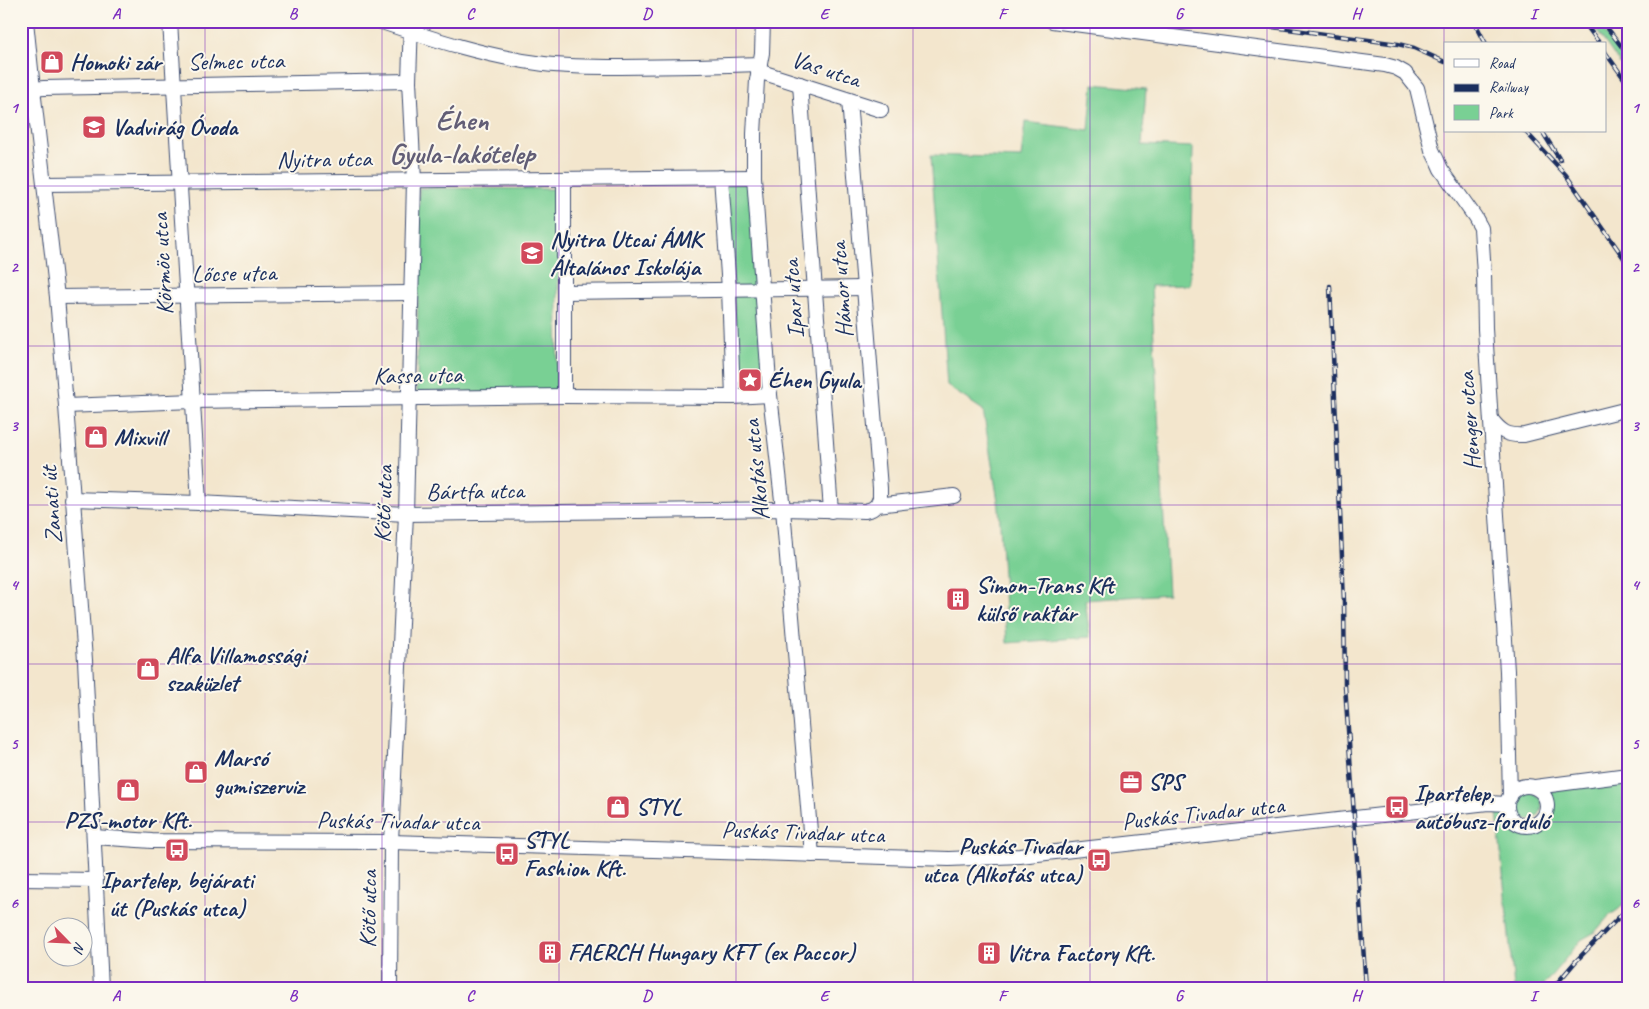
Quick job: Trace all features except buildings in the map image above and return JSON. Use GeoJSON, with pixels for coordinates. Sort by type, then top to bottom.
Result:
{"type":"FeatureCollection","features":[{"type":"Feature","properties":{"kind":"street","name":"Zanati út"},"geometry":{"type":"LineString","coordinates":[[26,21],[26,74],[33,89],[57,297],[66,406],[85,660],[101,988]]}},
{"type":"Feature","properties":{"kind":"street","name":"Körmöc utca"},"geometry":{"type":"LineString","coordinates":[[170,21],[199,503]]}},
{"type":"Feature","properties":{"kind":"street","name":"Vas utca"},"geometry":{"type":"LineString","coordinates":[[379,21],[410,26],[496,55],[544,64],[759,68],[800,84],[881,110]]}},
{"type":"Feature","properties":{"kind":"street","name":"Alkotás utca"},"geometry":{"type":"LineString","coordinates":[[763,21],[754,134],[754,176],[770,395],[783,509],[812,855]]}},
{"type":"Feature","properties":{"kind":"street","name":"Henger utca"},"geometry":{"type":"LineString","coordinates":[[1052,21],[1385,65],[1405,72],[1417,88],[1432,150],[1441,169],[1481,228],[1485,329],[1507,670],[1508,801]]}},
{"type":"Feature","properties":{"kind":"street","name":"Kötő utca"},"geometry":{"type":"LineString","coordinates":[[390,988],[391,842],[406,514],[414,181],[409,81],[410,26]]}},
{"type":"Feature","properties":{"kind":"street","name":"Selmec utca"},"geometry":{"type":"LineString","coordinates":[[33,89],[409,81]]}},
{"type":"Feature","properties":{"kind":"street","name":"Ipar utca"},"geometry":{"type":"LineString","coordinates":[[800,84],[831,511]]}},
{"type":"Feature","properties":{"kind":"street","name":"Hámor utca"},"geometry":{"type":"LineString","coordinates":[[849,100],[880,488],[880,498],[877,505]]}},
{"type":"Feature","properties":{"kind":"street","name":"Nyitra utca"},"geometry":{"type":"LineString","coordinates":[[44,184],[754,176]]}},
{"type":"Feature","properties":{"kind":"street","name":"Alkotás utca"},"geometry":{"type":"LineString","coordinates":[[721,177],[729,289],[733,397]]}},
{"type":"Feature","properties":{"kind":"street"},"geometry":{"type":"LineString","coordinates":[[564,179],[564,396]]}},
{"type":"Feature","properties":{"kind":"street"},"geometry":{"type":"LineString","coordinates":[[564,292],[864,288]]}},
{"type":"Feature","properties":{"kind":"street","name":"Lőcse utca"},"geometry":{"type":"LineString","coordinates":[[57,297],[411,292]]}},
{"type":"Feature","properties":{"kind":"street","name":"Kassa utca"},"geometry":{"type":"LineString","coordinates":[[66,406],[193,401],[564,396],[733,397],[770,395]]}},
{"type":"Feature","properties":{"kind":"street"},"geometry":{"type":"LineString","coordinates":[[1491,419],[1500,430],[1516,436],[1628,409]]}},
{"type":"Feature","properties":{"kind":"street","name":"Bártfa utca"},"geometry":{"type":"LineString","coordinates":[[72,499],[199,503],[406,514],[783,509],[865,511],[877,505],[954,496]]}},
{"type":"Feature","properties":{"kind":"street","name":"Puskás Tivadar utca"},"geometry":{"type":"LineString","coordinates":[[94,837],[152,841],[391,842],[949,859],[1020,856],[1508,801],[1519,788],[1526,786],[1535,787],[1628,775]]}},
{"type":"Feature","properties":{"kind":"street"},"geometry":{"type":"LineString","coordinates":[[1508,801],[1510,814],[1515,821],[1526,825],[1536,823],[1542,819],[1547,805],[1545,795],[1535,787]]}},
{"type":"Feature","properties":{"kind":"street"},"geometry":{"type":"LineString","coordinates":[[21,879],[96,880]]}},
{"type":"Feature","properties":{"kind":"green space"},"geometry":{"type":"Polygon","coordinates":[[[1590,21],[1596,21],[1628,65],[1628,75],[1606,42],[1590,21]]]}},
{"type":"Feature","properties":{"kind":"green space"},"geometry":{"type":"Polygon","coordinates":[[[1093,84],[1146,89],[1142,145],[1193,147],[1190,285],[1151,286],[1168,594],[1085,600],[1090,637],[1007,643],[999,507],[983,410],[947,386],[931,155],[1021,158],[1025,122],[1089,130],[1093,84]]]}},
{"type":"Feature","properties":{"kind":"green space"},"geometry":{"type":"Polygon","coordinates":[[[751,180],[766,388],[740,390],[725,182],[751,180]]]}},
{"type":"Feature","properties":{"kind":"green space"},"geometry":{"type":"Polygon","coordinates":[[[419,188],[559,189],[557,393],[417,392],[419,188]]]}},
{"type":"Feature","properties":{"kind":"green space"},"geometry":{"type":"Polygon","coordinates":[[[1628,779],[1628,899],[1595,932],[1581,940],[1541,988],[1514,988],[1497,812],[1520,827],[1531,828],[1538,825],[1549,815],[1551,791],[1628,779]]]}},
{"type":"Feature","properties":{"kind":"green space"},"geometry":{"type":"Polygon","coordinates":[[[1528,792],[1538,796],[1542,806],[1538,816],[1528,820],[1518,816],[1514,806],[1518,796],[1528,792]]]}},
{"type":"Feature","properties":{"kind":"railway"},"geometry":{"type":"LineString","coordinates":[[1230,21],[1398,44],[1414,48],[1444,62]]}},
{"type":"Feature","properties":{"kind":"railway"},"geometry":{"type":"LineString","coordinates":[[1474,21],[1485,42]]}},
{"type":"Feature","properties":{"kind":"railway"},"geometry":{"type":"LineString","coordinates":[[1583,21],[1599,42]]}},
{"type":"Feature","properties":{"kind":"railway"},"geometry":{"type":"LineString","coordinates":[[1602,21],[1628,55]]}},
{"type":"Feature","properties":{"kind":"railway"},"geometry":{"type":"LineString","coordinates":[[1606,53],[1628,84]]}},
{"type":"Feature","properties":{"kind":"railway"},"geometry":{"type":"LineString","coordinates":[[1526,132],[1566,175],[1628,264]]}},
{"type":"Feature","properties":{"kind":"railway"},"geometry":{"type":"LineString","coordinates":[[1543,132],[1560,160]]}},
{"type":"Feature","properties":{"kind":"railway"},"geometry":{"type":"LineString","coordinates":[[1330,286],[1344,602],[1345,686],[1366,988]]}},
{"type":"Feature","properties":{"kind":"railway"},"geometry":{"type":"LineString","coordinates":[[1553,988],[1576,961],[1628,908]]}},
{"type":"Feature","properties":{"kind":"place","name":"Homoki zár"},"geometry":{"type":"Point","coordinates":[52,62]}},
{"type":"Feature","properties":{"kind":"place","name":"Vadvirág Óvoda"},"geometry":{"type":"Point","coordinates":[94,127]}},
{"type":"Feature","properties":{"kind":"place","name":"Nyitra Utcai ÁMK Általános Iskolája"},"geometry":{"type":"Point","coordinates":[532,253]}},
{"type":"Feature","properties":{"kind":"place","name":"Éhen Gyula"},"geometry":{"type":"Point","coordinates":[750,380]}},
{"type":"Feature","properties":{"kind":"place","name":"Mixvill"},"geometry":{"type":"Point","coordinates":[96,437]}},
{"type":"Feature","properties":{"kind":"place","name":"Simon-Trans Kft külső raktár"},"geometry":{"type":"Point","coordinates":[958,599]}},
{"type":"Feature","properties":{"kind":"place","name":"Alfa Villamossági szaküzlet"},"geometry":{"type":"Point","coordinates":[148,669]}},
{"type":"Feature","properties":{"kind":"place","name":"Marsó gumiszerviz"},"geometry":{"type":"Point","coordinates":[196,772]}},
{"type":"Feature","properties":{"kind":"place","name":"SPS"},"geometry":{"type":"Point","coordinates":[1131,782]}},
{"type":"Feature","properties":{"kind":"place","name":"PZS-motor Kft."},"geometry":{"type":"Point","coordinates":[128,790]}},
{"type":"Feature","properties":{"kind":"place","name":"STYL"},"geometry":{"type":"Point","coordinates":[618,807]}},
{"type":"Feature","properties":{"kind":"place","name":"Ipartelep, autóbusz-forduló"},"geometry":{"type":"Point","coordinates":[1397,807]}},
{"type":"Feature","properties":{"kind":"place","name":"Ipartelep, bejárati út (Puskás utca)"},"geometry":{"type":"Point","coordinates":[177,850]}},
{"type":"Feature","properties":{"kind":"place","name":"STYL Fashion Kft."},"geometry":{"type":"Point","coordinates":[507,854]}},
{"type":"Feature","properties":{"kind":"place","name":"Puskás Tivadar utca (Alkotás utca)"},"geometry":{"type":"Point","coordinates":[1099,860]}},
{"type":"Feature","properties":{"kind":"place","name":"FAERCH Hungary KFT (ex Paccor)"},"geometry":{"type":"Point","coordinates":[550,952]}},
{"type":"Feature","properties":{"kind":"place","name":"Vitra Factory Kft."},"geometry":{"type":"Point","coordinates":[989,953]}},
{"type":"Feature","properties":{"kind":"district","name":"Éhen Gyula-lakótelep"},"geometry":{"type":"Point","coordinates":[462,137]}}]}
